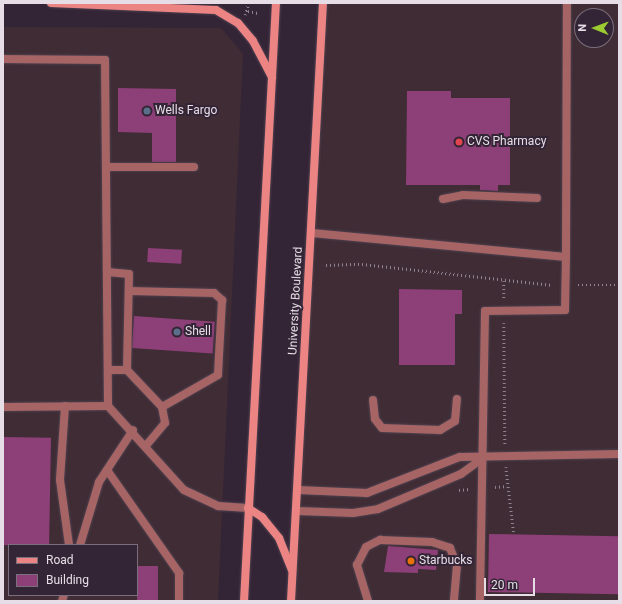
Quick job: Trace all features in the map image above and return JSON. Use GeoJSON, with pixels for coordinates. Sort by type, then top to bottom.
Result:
{"type":"FeatureCollection","features":[{"type":"Feature","properties":{"kind":"street"},"geometry":{"type":"LineString","coordinates":[[51,3],[216,10],[238,23],[253,41],[272,77]]}},
{"type":"Feature","properties":{"kind":"street"},"geometry":{"type":"LineString","coordinates":[[244,601],[276,3]]}},
{"type":"Feature","properties":{"kind":"street","name":"University Boulevard"},"geometry":{"type":"LineString","coordinates":[[291,601],[312,233],[323,3]]}},
{"type":"Feature","properties":{"kind":"street"},"geometry":{"type":"LineString","coordinates":[[248,508],[262,517],[279,538],[293,574]]}},
{"type":"Feature","properties":{"kind":"lane"},"geometry":{"type":"LineString","coordinates":[[480,601],[486,311],[565,310],[567,3]]}},
{"type":"Feature","properties":{"kind":"lane"},"geometry":{"type":"LineString","coordinates":[[3,59],[105,60],[108,406]]}},
{"type":"Feature","properties":{"kind":"lane"},"geometry":{"type":"LineString","coordinates":[[106,167],[194,167]]}},
{"type":"Feature","properties":{"kind":"lane"},"geometry":{"type":"LineString","coordinates":[[443,199],[463,195],[537,198]]}},
{"type":"Feature","properties":{"kind":"lane"},"geometry":{"type":"LineString","coordinates":[[312,233],[566,257]]}},
{"type":"Feature","properties":{"kind":"lane"},"geometry":{"type":"LineString","coordinates":[[107,272],[129,274],[127,370],[162,407],[165,423],[146,446]]}},
{"type":"Feature","properties":{"kind":"lane"},"geometry":{"type":"LineString","coordinates":[[129,291],[214,293],[222,300],[218,374],[162,407]]}},
{"type":"Feature","properties":{"kind":"lane"},"geometry":{"type":"LineString","coordinates":[[108,370],[127,370]]}},
{"type":"Feature","properties":{"kind":"lane"},"geometry":{"type":"LineString","coordinates":[[374,400],[375,419],[382,428],[440,430],[455,421],[457,400]]}},
{"type":"Feature","properties":{"kind":"lane"},"geometry":{"type":"LineString","coordinates":[[65,406],[60,480],[69,544]]}},
{"type":"Feature","properties":{"kind":"lane"},"geometry":{"type":"LineString","coordinates":[[3,407],[108,406],[133,430],[184,490],[218,506],[248,508]]}},
{"type":"Feature","properties":{"kind":"lane"},"geometry":{"type":"LineString","coordinates":[[80,544],[99,482],[133,430]]}},
{"type":"Feature","properties":{"kind":"lane"},"geometry":{"type":"LineString","coordinates":[[298,490],[367,493],[460,457],[483,458],[505,454],[619,454]]}},
{"type":"Feature","properties":{"kind":"lane"},"geometry":{"type":"LineString","coordinates":[[297,511],[353,513],[378,509],[461,474],[483,458]]}},
{"type":"Feature","properties":{"kind":"lane"},"geometry":{"type":"LineString","coordinates":[[107,470],[179,572],[179,601]]}},
{"type":"Feature","properties":{"kind":"lane"},"geometry":{"type":"LineString","coordinates":[[368,601],[357,565],[366,547],[380,540],[432,542],[450,548],[457,565],[454,601]]}},
{"type":"Feature","properties":{"kind":"path"},"geometry":{"type":"LineString","coordinates":[[248,5],[248,11],[258,13]]}},
{"type":"Feature","properties":{"kind":"path"},"geometry":{"type":"LineString","coordinates":[[326,265],[362,264],[504,281],[565,285],[619,285]]}},
{"type":"Feature","properties":{"kind":"path"},"geometry":{"type":"LineString","coordinates":[[504,281],[505,454],[507,498],[514,518],[514,534]]}},
{"type":"Feature","properties":{"kind":"shaded area"},"geometry":{"type":"Polygon","coordinates":[[[325,3],[619,3],[619,601],[293,601],[325,3]]]}},
{"type":"Feature","properties":{"kind":"shaded area"},"geometry":{"type":"Polygon","coordinates":[[[3,27],[221,28],[243,54],[218,601],[3,601],[3,27]]]}},
{"type":"Feature","properties":{"kind":"building","name":"Wells Fargo"},"geometry":{"type":"Polygon","coordinates":[[[118,88],[176,89],[176,162],[152,162],[152,133],[118,132],[118,88]]]}},
{"type":"Feature","properties":{"kind":"building","name":"CVS Pharmacy"},"geometry":{"type":"Polygon","coordinates":[[[407,91],[451,91],[451,98],[510,98],[510,185],[498,185],[498,191],[480,190],[480,185],[406,185],[407,91]]]}},
{"type":"Feature","properties":{"kind":"building"},"geometry":{"type":"Polygon","coordinates":[[[148,248],[182,250],[181,264],[147,262],[148,248]]]}},
{"type":"Feature","properties":{"kind":"building"},"geometry":{"type":"Polygon","coordinates":[[[399,289],[462,290],[462,314],[455,314],[455,365],[399,365],[399,289]]]}},
{"type":"Feature","properties":{"kind":"building"},"geometry":{"type":"Polygon","coordinates":[[[134,316],[215,322],[213,354],[132,348],[134,316]]]}},
{"type":"Feature","properties":{"kind":"building"},"geometry":{"type":"Polygon","coordinates":[[[3,437],[51,438],[49,544],[3,545],[3,437]]]}},
{"type":"Feature","properties":{"kind":"building"},"geometry":{"type":"Polygon","coordinates":[[[489,534],[619,536],[618,594],[488,592],[489,534]]]}},
{"type":"Feature","properties":{"kind":"building","name":"Starbucks"},"geometry":{"type":"Polygon","coordinates":[[[388,546],[438,550],[436,570],[418,569],[418,573],[384,572],[388,546]]]}},
{"type":"Feature","properties":{"kind":"building"},"geometry":{"type":"Polygon","coordinates":[[[138,566],[158,566],[158,601],[137,601],[138,566]]]}},
{"type":"Feature","properties":{"kind":"place","name":"Wells Fargo"},"geometry":{"type":"Point","coordinates":[147,111]}},
{"type":"Feature","properties":{"kind":"place","name":"CVS Pharmacy"},"geometry":{"type":"Point","coordinates":[459,142]}},
{"type":"Feature","properties":{"kind":"place","name":"Shell"},"geometry":{"type":"Point","coordinates":[177,332]}},
{"type":"Feature","properties":{"kind":"place","name":"Starbucks"},"geometry":{"type":"Point","coordinates":[411,561]}}]}
